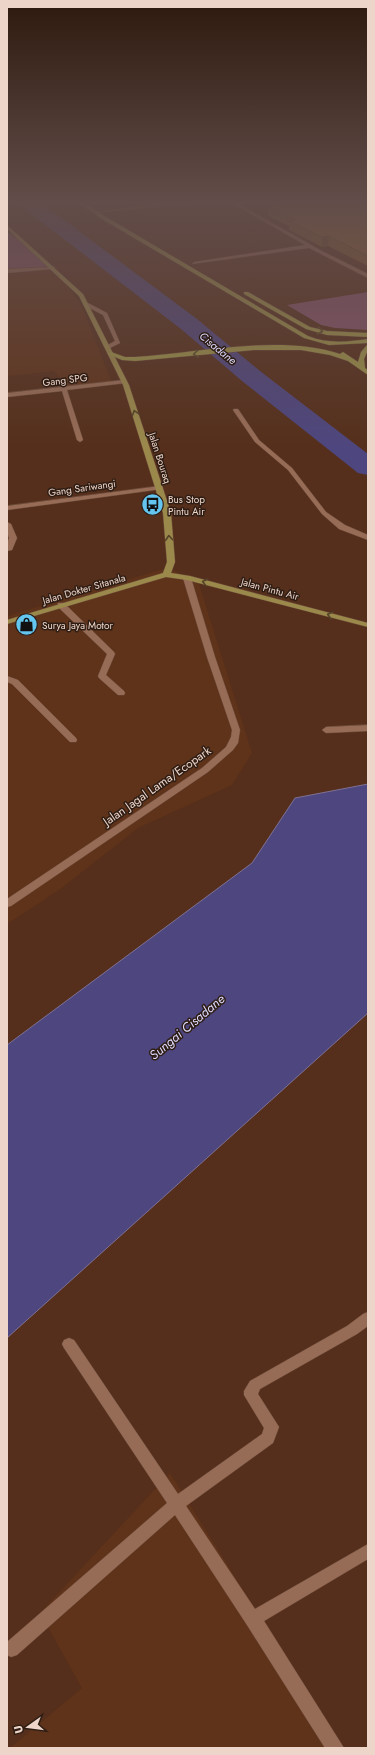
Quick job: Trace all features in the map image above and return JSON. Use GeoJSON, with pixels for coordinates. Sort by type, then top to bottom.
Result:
{"type":"FeatureCollection","features":[{"type":"Feature","properties":{"kind":"highway"},"geometry":{"type":"LineString","coordinates":[[216,284],[293,330],[313,340],[334,344],[368,341]]}},
{"type":"Feature","properties":{"kind":"highway"},"geometry":{"type":"LineString","coordinates":[[238,289],[308,328],[327,332],[368,335]]}},
{"type":"Feature","properties":{"kind":"highway"},"geometry":{"type":"LineString","coordinates":[[272,346],[288,340],[294,335],[293,330]]}},
{"type":"Feature","properties":{"kind":"highway"},"geometry":{"type":"LineString","coordinates":[[313,340],[368,335]]}},
{"type":"Feature","properties":{"kind":"highway"},"geometry":{"type":"LineString","coordinates":[[334,344],[334,342],[339,338]]}},
{"type":"Feature","properties":{"kind":"highway"},"geometry":{"type":"LineString","coordinates":[[334,344],[348,359],[365,371]]}},
{"type":"Feature","properties":{"kind":"highway"},"geometry":{"type":"LineString","coordinates":[[109,351],[129,360],[272,346],[319,349],[348,359]]}},
{"type":"Feature","properties":{"kind":"highway"},"geometry":{"type":"LineString","coordinates":[[365,371],[360,361],[362,354],[368,346]]}},
{"type":"Feature","properties":{"kind":"main road","name":"Jalan Bouraq"},"geometry":{"type":"LineString","coordinates":[[70,284],[86,304],[124,382],[160,488],[167,513],[172,562],[170,571],[166,576]]}},
{"type":"Feature","properties":{"kind":"main road"},"geometry":{"type":"LineString","coordinates":[[172,562],[187,578]]}},
{"type":"Feature","properties":{"kind":"main road","name":"Jalan Pintu Air"},"geometry":{"type":"LineString","coordinates":[[166,576],[187,578],[368,625]]}},
{"type":"Feature","properties":{"kind":"main road","name":"Jalan Dokter Sitanala"},"geometry":{"type":"LineString","coordinates":[[7,622],[166,576]]}},
{"type":"Feature","properties":{"kind":"street"},"geometry":{"type":"LineString","coordinates":[[86,304],[105,314],[118,342],[109,351]]}},
{"type":"Feature","properties":{"kind":"street","name":"Gang SPG"},"geometry":{"type":"LineString","coordinates":[[7,395],[124,382]]}},
{"type":"Feature","properties":{"kind":"street"},"geometry":{"type":"LineString","coordinates":[[64,389],[80,440]]}},
{"type":"Feature","properties":{"kind":"street"},"geometry":{"type":"LineString","coordinates":[[236,410],[257,441],[290,469],[324,512],[342,527],[368,538]]}},
{"type":"Feature","properties":{"kind":"street","name":"Gang Sariwangi"},"geometry":{"type":"LineString","coordinates":[[7,508],[160,488]]}},
{"type":"Feature","properties":{"kind":"street"},"geometry":{"type":"LineString","coordinates":[[7,524],[12,538],[9,548],[7,549]]}},
{"type":"Feature","properties":{"kind":"street","name":"Jalan Jagal Lama/Ecopark"},"geometry":{"type":"LineString","coordinates":[[7,904],[205,770],[232,747],[236,737],[236,730],[211,657],[187,578]]}},
{"type":"Feature","properties":{"kind":"street"},"geometry":{"type":"LineString","coordinates":[[62,605],[111,654],[102,676],[121,693]]}},
{"type":"Feature","properties":{"kind":"street"},"geometry":{"type":"LineString","coordinates":[[7,679],[15,682],[73,740]]}},
{"type":"Feature","properties":{"kind":"street"},"geometry":{"type":"LineString","coordinates":[[326,730],[368,728]]}},
{"type":"Feature","properties":{"kind":"street"},"geometry":{"type":"LineString","coordinates":[[11,1649],[176,1504],[268,1438],[272,1427],[251,1395],[251,1391],[255,1385],[352,1330],[368,1318]]}},
{"type":"Feature","properties":{"kind":"street"},"geometry":{"type":"LineString","coordinates":[[69,1344],[253,1619],[335,1748]]}},
{"type":"Feature","properties":{"kind":"street"},"geometry":{"type":"LineString","coordinates":[[253,1619],[368,1551]]}},
{"type":"Feature","properties":{"kind":"shaded area"},"geometry":{"type":"Polygon","coordinates":[[[7,284],[66,284],[82,307],[112,383],[70,388],[54,371],[7,376],[7,284]]]}},
{"type":"Feature","properties":{"kind":"shaded area"},"geometry":{"type":"Polygon","coordinates":[[[368,292],[368,330],[335,328],[321,325],[287,305],[368,292]]]}},
{"type":"Feature","properties":{"kind":"shaded area"},"geometry":{"type":"Polygon","coordinates":[[[167,568],[198,581],[252,753],[232,785],[138,828],[59,890],[7,924],[7,616],[167,568]]]}},
{"type":"Feature","properties":{"kind":"shaded area"},"geometry":{"type":"Polygon","coordinates":[[[170,1473],[342,1748],[10,1748],[82,1688],[40,1613],[170,1473]]]}},
{"type":"Feature","properties":{"kind":"water","name":"Sungai Cisadane"},"geometry":{"type":"Polygon","coordinates":[[[368,784],[368,1013],[7,1338],[7,1045],[252,863],[295,798],[368,784]]]}},
{"type":"Feature","properties":{"kind":"waterway","name":"Cisadane"},"geometry":{"type":"LineString","coordinates":[[136,284],[189,324],[251,376],[368,467]]}},
{"type":"Feature","properties":{"kind":"place","name":"Bus Stop Pintu Air"},"geometry":{"type":"Point","coordinates":[153,505]}},
{"type":"Feature","properties":{"kind":"place","name":"Surya Jaya Motor"},"geometry":{"type":"Point","coordinates":[27,625]}}]}
